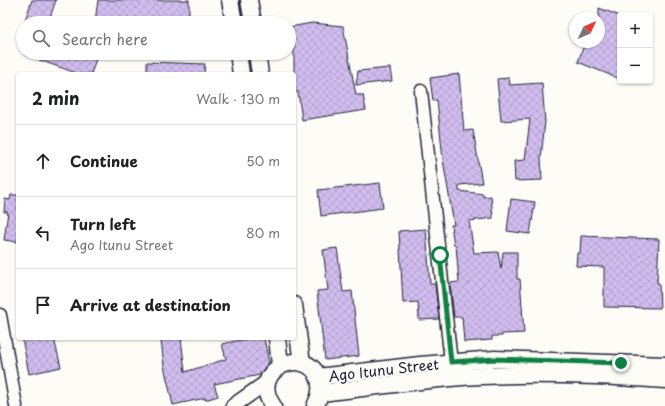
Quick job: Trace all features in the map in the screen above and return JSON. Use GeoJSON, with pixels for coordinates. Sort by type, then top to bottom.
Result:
{"type":"FeatureCollection","features":[{"type":"Feature","properties":{"kind":"main road"},"geometry":{"type":"LineString","coordinates":[[230,0],[233,16]]}},
{"type":"Feature","properties":{"kind":"main road"},"geometry":{"type":"LineString","coordinates":[[249,0],[252,16]]}},
{"type":"Feature","properties":{"kind":"main road"},"geometry":{"type":"LineString","coordinates":[[239,60],[241,72]]}},
{"type":"Feature","properties":{"kind":"main road"},"geometry":{"type":"LineString","coordinates":[[258,60],[260,72]]}},
{"type":"Feature","properties":{"kind":"main road"},"geometry":{"type":"LineString","coordinates":[[296,320],[302,363]]}},
{"type":"Feature","properties":{"kind":"main road"},"geometry":{"type":"LineString","coordinates":[[276,340],[280,365]]}},
{"type":"Feature","properties":{"kind":"main road","name":"Ago Itunu Street"},"geometry":{"type":"LineString","coordinates":[[318,377],[451,362],[495,359],[665,365]]}},
{"type":"Feature","properties":{"kind":"main road"},"geometry":{"type":"LineString","coordinates":[[273,406],[267,391],[267,382],[272,372],[280,365],[291,362],[302,363],[309,366],[318,377],[318,400]]}},
{"type":"Feature","properties":{"kind":"main road","name":"Ago Itunu Street"},"geometry":{"type":"LineString","coordinates":[[318,400],[451,378],[617,377],[665,380]]}},
{"type":"Feature","properties":{"kind":"street"},"geometry":{"type":"LineString","coordinates":[[421,91],[451,362]]}},
{"type":"Feature","properties":{"kind":"street"},"geometry":{"type":"LineString","coordinates":[[0,316],[16,406]]}},
{"type":"Feature","properties":{"kind":"street"},"geometry":{"type":"LineString","coordinates":[[233,406],[267,382]]}},
{"type":"Feature","properties":{"kind":"building"},"geometry":{"type":"Polygon","coordinates":[[[32,0],[56,0],[50,16],[26,16],[32,0]]]}},
{"type":"Feature","properties":{"kind":"building"},"geometry":{"type":"Polygon","coordinates":[[[98,0],[189,0],[189,16],[96,16],[98,0]]]}},
{"type":"Feature","properties":{"kind":"building"},"geometry":{"type":"Polygon","coordinates":[[[599,8],[617,15],[617,78],[578,62],[583,48],[605,48],[605,12],[599,12],[599,8]]]}},
{"type":"Feature","properties":{"kind":"building"},"geometry":{"type":"Polygon","coordinates":[[[312,23],[343,26],[356,95],[363,95],[366,110],[302,120],[298,92],[296,92],[296,72],[294,72],[294,60],[296,60],[296,26],[312,23]]]}},
{"type":"Feature","properties":{"kind":"building"},"geometry":{"type":"Polygon","coordinates":[[[39,60],[96,60],[92,72],[73,72],[39,60]]]}},
{"type":"Feature","properties":{"kind":"building"},"geometry":{"type":"Polygon","coordinates":[[[147,62],[205,64],[204,72],[147,72],[147,62]]]}},
{"type":"Feature","properties":{"kind":"building"},"geometry":{"type":"Polygon","coordinates":[[[390,68],[392,81],[356,85],[358,71],[390,68]]]}},
{"type":"Feature","properties":{"kind":"building"},"geometry":{"type":"Polygon","coordinates":[[[459,74],[464,131],[473,130],[482,183],[459,185],[459,191],[483,194],[483,197],[491,196],[493,218],[469,221],[474,253],[498,252],[501,269],[503,252],[517,252],[517,279],[520,279],[524,333],[502,334],[502,336],[492,336],[492,340],[464,342],[462,317],[454,317],[450,283],[459,282],[456,245],[454,245],[451,225],[454,225],[443,160],[437,100],[433,101],[430,78],[459,74]]]}},
{"type":"Feature","properties":{"kind":"building"},"geometry":{"type":"Polygon","coordinates":[[[509,78],[510,85],[542,83],[545,122],[541,157],[542,180],[515,181],[514,161],[525,160],[530,119],[501,121],[497,79],[509,78]]]}},
{"type":"Feature","properties":{"kind":"building"},"geometry":{"type":"Polygon","coordinates":[[[380,183],[383,208],[321,216],[318,190],[380,183]]]}},
{"type":"Feature","properties":{"kind":"building"},"geometry":{"type":"Polygon","coordinates":[[[11,195],[16,195],[16,242],[4,240],[8,212],[4,212],[5,199],[10,200],[11,195]]]}},
{"type":"Feature","properties":{"kind":"building"},"geometry":{"type":"Polygon","coordinates":[[[511,199],[535,202],[530,234],[507,231],[511,199]]]}},
{"type":"Feature","properties":{"kind":"building"},"geometry":{"type":"Polygon","coordinates":[[[426,229],[430,284],[435,284],[439,319],[419,320],[418,302],[403,303],[399,231],[426,229]]]}},
{"type":"Feature","properties":{"kind":"building"},"geometry":{"type":"Polygon","coordinates":[[[581,236],[659,239],[657,283],[659,283],[660,308],[604,307],[604,267],[576,266],[577,253],[580,253],[581,236]]]}},
{"type":"Feature","properties":{"kind":"building"},"geometry":{"type":"Polygon","coordinates":[[[337,248],[343,292],[352,291],[359,356],[325,360],[317,291],[328,290],[323,250],[337,248]]]}},
{"type":"Feature","properties":{"kind":"building"},"geometry":{"type":"Polygon","coordinates":[[[22,340],[54,340],[61,367],[29,374],[22,340]]]}},
{"type":"Feature","properties":{"kind":"building"},"geometry":{"type":"Polygon","coordinates":[[[161,340],[181,340],[185,372],[226,359],[222,344],[241,340],[264,340],[269,363],[260,375],[214,384],[218,396],[205,400],[205,398],[173,405],[164,366],[161,340]]]}},
{"type":"Feature","properties":{"kind":"route"},"geometry":{"type":"LineString","coordinates":[[440,255],[451,362],[495,359],[621,363]]}}]}
